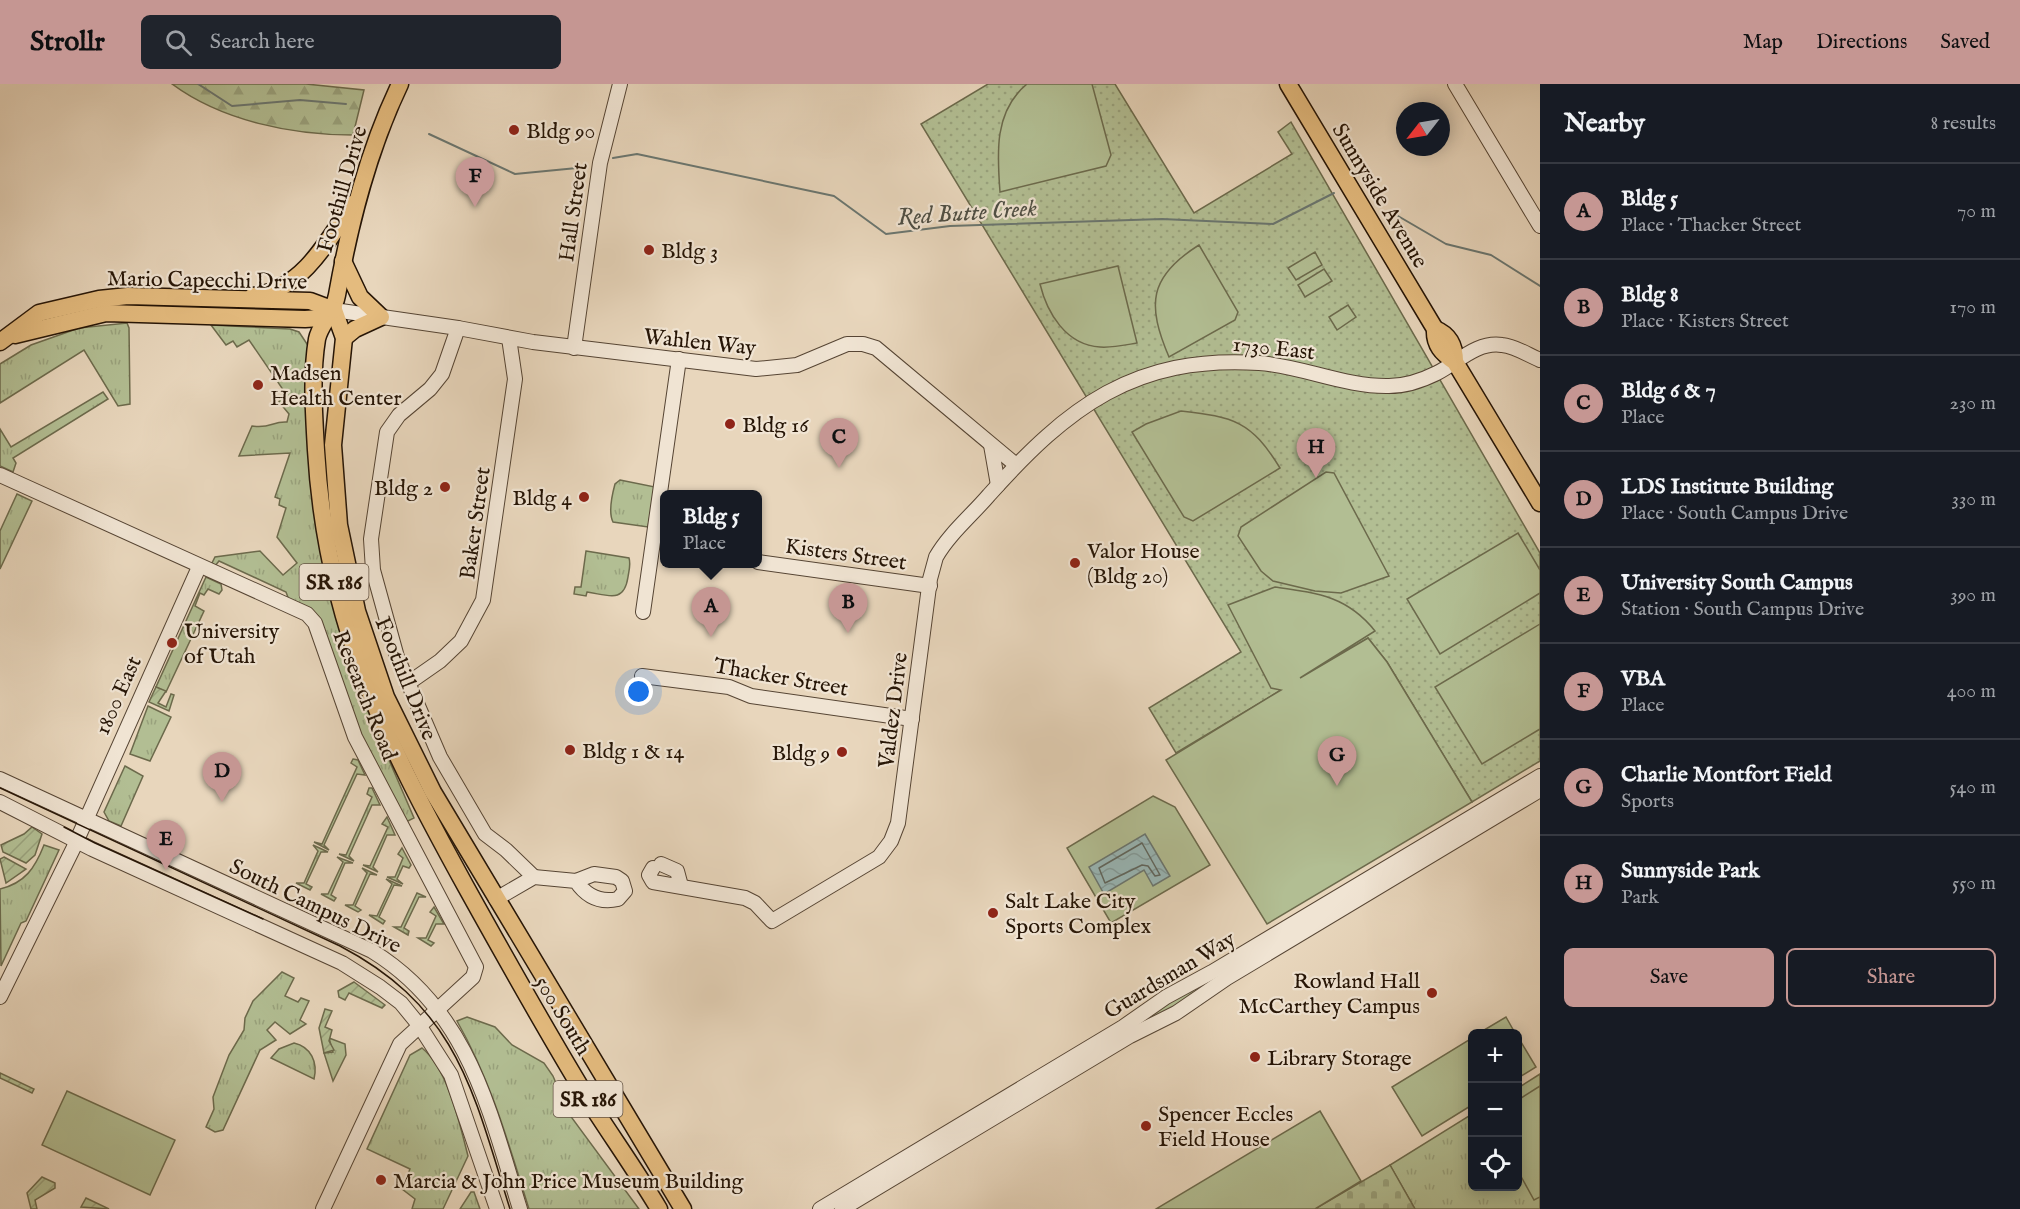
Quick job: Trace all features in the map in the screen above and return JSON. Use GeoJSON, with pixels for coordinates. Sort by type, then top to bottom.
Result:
{"type":"FeatureCollection","features":[{"type":"Feature","properties":{"kind":"main road","name":"Foothill Drive"},"geometry":{"type":"LineString","coordinates":[[400,84],[379,133],[358,193],[334,310],[318,336],[315,376],[317,463],[328,552],[347,632],[368,692],[395,754],[439,838]]}},
{"type":"Feature","properties":{"kind":"main road","name":"Sunnyside Avenue"},"geometry":{"type":"LineString","coordinates":[[1288,84],[1435,329],[1435,340],[1443,354],[1455,362],[1540,503]]}},
{"type":"Feature","properties":{"kind":"main road"},"geometry":{"type":"LineString","coordinates":[[211,299],[258,296],[303,272],[326,244],[358,193]]}},
{"type":"Feature","properties":{"kind":"main road"},"geometry":{"type":"LineString","coordinates":[[343,261],[360,297],[381,317],[356,329],[344,338]]}},
{"type":"Feature","properties":{"kind":"main road","name":"Mario Capecchi Drive"},"geometry":{"type":"LineString","coordinates":[[4,339],[39,313],[99,299],[128,296],[310,301],[334,310]]}},
{"type":"Feature","properties":{"kind":"main road","name":"Foothill Drive"},"geometry":{"type":"LineString","coordinates":[[334,310],[344,338],[333,445],[338,514],[346,567],[360,622],[386,698],[411,751],[461,840]]}},
{"type":"Feature","properties":{"kind":"main road","name":"Mario Capecchi Drive"},"geometry":{"type":"LineString","coordinates":[[4,339],[106,313],[305,319],[320,318],[334,310]]}},
{"type":"Feature","properties":{"kind":"main road","name":"500 South"},"geometry":{"type":"LineString","coordinates":[[439,838],[588,1099],[659,1209]]}},
{"type":"Feature","properties":{"kind":"main road","name":"500 South"},"geometry":{"type":"LineString","coordinates":[[461,840],[683,1209]]}},
{"type":"Feature","properties":{"kind":"main road"},"geometry":{"type":"LineString","coordinates":[[473,900],[496,899]]}},
{"type":"Feature","properties":{"kind":"street","name":"Hall Street"},"geometry":{"type":"LineString","coordinates":[[574,348],[600,163],[620,84]]}},
{"type":"Feature","properties":{"kind":"street"},"geometry":{"type":"LineString","coordinates":[[1455,84],[1538,219]]}},
{"type":"Feature","properties":{"kind":"street","name":"Wahlen Way"},"geometry":{"type":"LineString","coordinates":[[334,310],[574,348],[756,369],[808,362],[847,344],[863,344],[876,348],[1016,465]]}},
{"type":"Feature","properties":{"kind":"street"},"geometry":{"type":"LineString","coordinates":[[458,328],[442,374],[430,389],[399,415],[387,432],[371,556],[382,606],[407,684],[440,757],[479,826],[534,877]]}},
{"type":"Feature","properties":{"kind":"street","name":"Baker Street"},"geometry":{"type":"LineString","coordinates":[[407,684],[440,661],[461,641],[476,618],[483,600],[515,379],[509,338]]}},
{"type":"Feature","properties":{"kind":"street","name":"1730 East"},"geometry":{"type":"LineString","coordinates":[[1089,402],[1143,377],[1204,364],[1270,364],[1388,386],[1406,384],[1432,375],[1479,348],[1496,344],[1508,346],[1540,360]]}},
{"type":"Feature","properties":{"kind":"street"},"geometry":{"type":"LineString","coordinates":[[664,490],[679,360]]}},
{"type":"Feature","properties":{"kind":"street","name":"Valdez Drive"},"geometry":{"type":"LineString","coordinates":[[681,886],[677,871],[657,866],[650,875],[653,882],[745,898],[755,903],[772,921],[872,863],[891,841],[898,824],[934,563],[939,552],[1016,465],[1049,432],[1089,402]]}},
{"type":"Feature","properties":{"kind":"street"},"geometry":{"type":"LineString","coordinates":[[992,445],[998,485]]}},
{"type":"Feature","properties":{"kind":"street","name":"Research Road"},"geometry":{"type":"LineString","coordinates":[[0,475],[307,614],[315,623],[355,736],[476,967],[473,977],[434,1012]]}},
{"type":"Feature","properties":{"kind":"street"},"geometry":{"type":"LineString","coordinates":[[643,612],[660,530]]}},
{"type":"Feature","properties":{"kind":"street","name":"Kisters Street"},"geometry":{"type":"LineString","coordinates":[[762,563],[930,586]]}},
{"type":"Feature","properties":{"kind":"street","name":"1800 East"},"geometry":{"type":"LineString","coordinates":[[0,997],[76,841],[199,567]]}},
{"type":"Feature","properties":{"kind":"street","name":"Thacker Street"},"geometry":{"type":"LineString","coordinates":[[642,676],[729,687],[751,696],[912,719]]}},
{"type":"Feature","properties":{"kind":"street","name":"Guardsman Way"},"geometry":{"type":"LineString","coordinates":[[820,1209],[1123,1027],[1166,997],[1212,972],[1540,776]]}},
{"type":"Feature","properties":{"kind":"street","name":"South Campus Drive"},"geometry":{"type":"LineString","coordinates":[[0,779],[372,951],[407,976],[459,1040],[480,1083],[520,1209]]}},
{"type":"Feature","properties":{"kind":"street","name":"Guardsman Way"},"geometry":{"type":"LineString","coordinates":[[842,1209],[1130,1036],[1176,1013],[1227,978],[1540,790]]}},
{"type":"Feature","properties":{"kind":"street","name":"South Campus Drive"},"geometry":{"type":"LineString","coordinates":[[0,802],[76,841],[360,972],[400,1004],[419,1025],[440,1055],[459,1094],[497,1209]]}},
{"type":"Feature","properties":{"kind":"street"},"geometry":{"type":"LineString","coordinates":[[496,899],[534,877],[576,880]]}},
{"type":"Feature","properties":{"kind":"street"},"geometry":{"type":"LineString","coordinates":[[322,1209],[400,1044],[434,1012]]}},
{"type":"Feature","properties":{"kind":"green space"},"geometry":{"type":"Polygon","coordinates":[[[172,84],[306,84],[364,90],[353,135],[282,129],[258,123],[213,108],[172,84]]]}},
{"type":"Feature","properties":{"kind":"green space"},"geometry":{"type":"Polygon","coordinates":[[[988,84],[1115,84],[1194,213],[1292,154],[1278,132],[1291,122],[1540,553],[1540,761],[1472,802],[1387,662],[1368,638],[1176,753],[1149,708],[1241,652],[921,124],[988,84]]]}},
{"type":"Feature","properties":{"kind":"green space"},"geometry":{"type":"Polygon","coordinates":[[[1027,84],[1092,84],[1111,155],[1106,166],[1000,192],[998,162],[1003,120],[1016,95],[1027,84]]]}},
{"type":"Feature","properties":{"kind":"green space"},"geometry":{"type":"Polygon","coordinates":[[[1199,245],[1238,312],[1235,320],[1169,357],[1157,322],[1155,307],[1157,294],[1161,281],[1170,269],[1199,245]]]}},
{"type":"Feature","properties":{"kind":"green space"},"geometry":{"type":"Polygon","coordinates":[[[1315,252],[1322,265],[1296,280],[1288,268],[1315,252]]]}},
{"type":"Feature","properties":{"kind":"green space"},"geometry":{"type":"Polygon","coordinates":[[[1118,266],[1137,343],[1100,347],[1077,340],[1060,326],[1053,316],[1040,284],[1118,266]]]}},
{"type":"Feature","properties":{"kind":"green space"},"geometry":{"type":"Polygon","coordinates":[[[1324,269],[1332,281],[1305,297],[1298,285],[1324,269]]]}},
{"type":"Feature","properties":{"kind":"green space"},"geometry":{"type":"Polygon","coordinates":[[[1348,305],[1356,317],[1337,330],[1329,317],[1348,305]]]}},
{"type":"Feature","properties":{"kind":"green space"},"geometry":{"type":"Polygon","coordinates":[[[127,323],[129,328],[130,404],[118,406],[84,350],[0,403],[0,364],[31,345],[79,328],[127,323]]]}},
{"type":"Feature","properties":{"kind":"green space"},"geometry":{"type":"Polygon","coordinates":[[[211,325],[290,329],[299,332],[309,347],[307,435],[312,498],[326,577],[358,688],[414,818],[404,823],[366,747],[322,629],[289,600],[286,592],[219,561],[215,566],[211,565],[215,557],[260,551],[283,575],[297,563],[277,537],[286,508],[279,505],[280,499],[275,497],[290,453],[239,456],[252,426],[287,422],[289,414],[279,402],[284,391],[249,340],[237,347],[233,341],[226,345],[211,325]]]}},
{"type":"Feature","properties":{"kind":"green space"},"geometry":{"type":"Polygon","coordinates":[[[103,392],[108,399],[13,458],[16,463],[13,472],[0,466],[0,429],[11,447],[103,392]]]}},
{"type":"Feature","properties":{"kind":"green space"},"geometry":{"type":"Polygon","coordinates":[[[1181,411],[1215,416],[1240,424],[1260,440],[1280,468],[1193,521],[1184,517],[1132,432],[1146,424],[1181,411]]]}},
{"type":"Feature","properties":{"kind":"green space"},"geometry":{"type":"Polygon","coordinates":[[[1326,472],[1334,473],[1389,576],[1341,593],[1315,591],[1273,581],[1261,571],[1238,536],[1241,527],[1326,472]]]}},
{"type":"Feature","properties":{"kind":"green space"},"geometry":{"type":"Polygon","coordinates":[[[620,480],[655,487],[648,527],[613,522],[612,498],[615,484],[620,480]]]}},
{"type":"Feature","properties":{"kind":"green space"},"geometry":{"type":"Polygon","coordinates":[[[17,494],[32,501],[0,569],[0,531],[17,494]]]}},
{"type":"Feature","properties":{"kind":"green space"},"geometry":{"type":"Polygon","coordinates":[[[1518,533],[1540,570],[1540,593],[1440,654],[1407,599],[1518,533]]]}},
{"type":"Feature","properties":{"kind":"green space"},"geometry":{"type":"Polygon","coordinates":[[[586,551],[629,558],[628,577],[623,591],[614,596],[587,592],[586,596],[574,594],[575,587],[581,587],[586,551]]]}},
{"type":"Feature","properties":{"kind":"green space"},"geometry":{"type":"Polygon","coordinates":[[[206,577],[221,584],[222,590],[219,594],[208,589],[204,595],[200,593],[195,606],[204,611],[166,692],[156,687],[206,577]]]}},
{"type":"Feature","properties":{"kind":"green space"},"geometry":{"type":"Polygon","coordinates":[[[1275,587],[1318,594],[1342,603],[1364,619],[1375,631],[1300,678],[1368,638],[1387,662],[1472,802],[1267,924],[1166,760],[1281,690],[1271,688],[1228,605],[1275,587]]]}},
{"type":"Feature","properties":{"kind":"green space"},"geometry":{"type":"Polygon","coordinates":[[[1540,624],[1540,729],[1482,764],[1435,687],[1540,624]]]}},
{"type":"Feature","properties":{"kind":"green space"},"geometry":{"type":"Polygon","coordinates":[[[156,687],[166,691],[158,703],[166,707],[171,694],[174,695],[169,711],[149,702],[156,687]]]}},
{"type":"Feature","properties":{"kind":"green space"},"geometry":{"type":"Polygon","coordinates":[[[148,706],[171,717],[150,761],[130,754],[148,706]]]}},
{"type":"Feature","properties":{"kind":"green space"},"geometry":{"type":"Polygon","coordinates":[[[353,759],[358,760],[365,775],[357,774],[324,845],[329,850],[314,842],[322,844],[357,767],[351,763],[353,759]]]}},
{"type":"Feature","properties":{"kind":"green space"},"geometry":{"type":"Polygon","coordinates":[[[125,766],[143,776],[121,826],[109,821],[104,812],[125,766]]]}},
{"type":"Feature","properties":{"kind":"green space"},"geometry":{"type":"Polygon","coordinates":[[[369,788],[372,788],[380,805],[372,805],[349,856],[354,861],[339,854],[346,855],[372,797],[367,794],[369,788]]]}},
{"type":"Feature","properties":{"kind":"green space"},"geometry":{"type":"Polygon","coordinates":[[[1153,796],[1175,807],[1210,865],[1111,923],[1067,848],[1153,796]]]}},
{"type":"Feature","properties":{"kind":"green space"},"geometry":{"type":"Polygon","coordinates":[[[387,817],[395,835],[387,835],[373,867],[378,872],[363,865],[370,866],[388,827],[382,824],[387,817]]]}},
{"type":"Feature","properties":{"kind":"green space"},"geometry":{"type":"Polygon","coordinates":[[[32,827],[42,834],[35,855],[26,863],[3,852],[1,845],[24,834],[32,827]]]}},
{"type":"Feature","properties":{"kind":"green space"},"geometry":{"type":"Polygon","coordinates":[[[44,845],[59,850],[26,921],[21,923],[1,966],[0,889],[23,879],[37,861],[44,845]]]}},
{"type":"Feature","properties":{"kind":"green space"},"geometry":{"type":"Polygon","coordinates":[[[313,845],[328,852],[321,852],[306,884],[312,887],[310,890],[296,883],[304,883],[318,851],[313,845]]]}},
{"type":"Feature","properties":{"kind":"green space"},"geometry":{"type":"Polygon","coordinates":[[[402,848],[411,865],[409,868],[403,866],[397,879],[403,884],[387,877],[395,877],[403,858],[398,854],[402,848]]]}},
{"type":"Feature","properties":{"kind":"green space"},"geometry":{"type":"Polygon","coordinates":[[[4,857],[26,869],[6,883],[0,859],[4,857]]]}},
{"type":"Feature","properties":{"kind":"green space"},"geometry":{"type":"Polygon","coordinates":[[[337,857],[353,863],[345,863],[331,895],[336,898],[334,901],[321,894],[328,894],[343,862],[337,857]]]}},
{"type":"Feature","properties":{"kind":"green space"},"geometry":{"type":"Polygon","coordinates":[[[362,868],[377,875],[370,874],[355,906],[361,910],[358,912],[345,905],[353,905],[367,873],[362,868]]]}},
{"type":"Feature","properties":{"kind":"green space"},"geometry":{"type":"Polygon","coordinates":[[[386,879],[402,886],[394,885],[379,917],[385,921],[383,924],[369,915],[377,916],[392,884],[386,879]]]}},
{"type":"Feature","properties":{"kind":"green space"},"geometry":{"type":"Polygon","coordinates":[[[417,893],[426,897],[419,897],[404,928],[409,931],[408,935],[394,927],[401,927],[417,893]]]}},
{"type":"Feature","properties":{"kind":"green space"},"geometry":{"type":"Polygon","coordinates":[[[434,907],[444,924],[436,924],[428,940],[434,943],[431,946],[418,938],[426,938],[436,916],[430,912],[434,907]]]}},
{"type":"Feature","properties":{"kind":"green space"},"geometry":{"type":"Polygon","coordinates":[[[282,972],[294,978],[285,996],[298,1002],[301,998],[309,1001],[300,1020],[306,1024],[290,1034],[275,1022],[267,1030],[276,1040],[260,1050],[223,1130],[215,1132],[206,1127],[214,1109],[213,1097],[229,1055],[244,1030],[245,1018],[253,1001],[282,972]]]}},
{"type":"Feature","properties":{"kind":"green space"},"geometry":{"type":"Polygon","coordinates":[[[354,982],[385,1005],[382,1008],[349,993],[345,1000],[339,997],[338,991],[354,982]]]}},
{"type":"Feature","properties":{"kind":"green space"},"geometry":{"type":"Polygon","coordinates":[[[1195,988],[1197,992],[1190,999],[1154,1017],[1152,1015],[1152,1012],[1195,988]]]}},
{"type":"Feature","properties":{"kind":"green space"},"geometry":{"type":"Polygon","coordinates":[[[325,1009],[332,1011],[325,1027],[332,1030],[329,1041],[334,1050],[324,1053],[319,1028],[325,1009]]]}},
{"type":"Feature","properties":{"kind":"green space"},"geometry":{"type":"Polygon","coordinates":[[[467,1017],[495,1027],[512,1045],[544,1063],[553,1076],[569,1114],[639,1209],[529,1209],[490,1090],[457,1021],[467,1017]]]}},
{"type":"Feature","properties":{"kind":"green space"},"geometry":{"type":"Polygon","coordinates":[[[1506,1017],[1513,1029],[1486,1029],[1506,1017]]]}},
{"type":"Feature","properties":{"kind":"green space"},"geometry":{"type":"Polygon","coordinates":[[[329,1038],[345,1044],[346,1055],[333,1081],[324,1053],[333,1052],[329,1038]]]}},
{"type":"Feature","properties":{"kind":"green space"},"geometry":{"type":"Polygon","coordinates":[[[1468,1040],[1468,1107],[1422,1136],[1392,1087],[1468,1040]]]}},
{"type":"Feature","properties":{"kind":"green space"},"geometry":{"type":"Polygon","coordinates":[[[294,1043],[305,1048],[312,1056],[315,1067],[314,1079],[271,1058],[279,1049],[294,1043]]]}},
{"type":"Feature","properties":{"kind":"green space"},"geometry":{"type":"Polygon","coordinates":[[[1522,1044],[1536,1067],[1522,1076],[1522,1044]]]}},
{"type":"Feature","properties":{"kind":"green space"},"geometry":{"type":"Polygon","coordinates":[[[422,1048],[431,1057],[446,1083],[468,1156],[443,1209],[412,1209],[415,1199],[402,1189],[410,1169],[367,1149],[410,1055],[422,1048]]]}},
{"type":"Feature","properties":{"kind":"green space"},"geometry":{"type":"Polygon","coordinates":[[[0,1073],[34,1089],[32,1093],[0,1078],[0,1073]]]}},
{"type":"Feature","properties":{"kind":"green space"},"geometry":{"type":"Polygon","coordinates":[[[1540,1074],[1540,1209],[1415,1209],[1390,1165],[1468,1116],[1468,1191],[1522,1191],[1522,1085],[1540,1074]]]}},
{"type":"Feature","properties":{"kind":"green space"},"geometry":{"type":"Polygon","coordinates":[[[1540,1086],[1540,1197],[1534,1200],[1522,1178],[1522,1097],[1540,1086]]]}},
{"type":"Feature","properties":{"kind":"green space"},"geometry":{"type":"Polygon","coordinates":[[[67,1091],[175,1140],[150,1195],[42,1145],[67,1091]]]}},
{"type":"Feature","properties":{"kind":"green space"},"geometry":{"type":"Polygon","coordinates":[[[1320,1111],[1361,1181],[1315,1209],[1156,1209],[1320,1111]]]}},
{"type":"Feature","properties":{"kind":"green space"},"geometry":{"type":"Polygon","coordinates":[[[1390,1165],[1415,1209],[1315,1209],[1390,1165]]]}},
{"type":"Feature","properties":{"kind":"green space"},"geometry":{"type":"Polygon","coordinates":[[[42,1177],[55,1183],[55,1188],[35,1200],[37,1209],[31,1209],[27,1193],[42,1177]]]}},
{"type":"Feature","properties":{"kind":"green space"},"geometry":{"type":"Polygon","coordinates":[[[471,1192],[474,1192],[480,1209],[460,1209],[471,1192]]]}},
{"type":"Feature","properties":{"kind":"green space"},"geometry":{"type":"Polygon","coordinates":[[[86,1198],[109,1209],[81,1207],[86,1198]]]}},
{"type":"Feature","properties":{"kind":"water"},"geometry":{"type":"Polygon","coordinates":[[[1145,834],[1170,876],[1153,886],[1144,870],[1104,894],[1089,867],[1145,834]]]}},
{"type":"Feature","properties":{"kind":"waterway","name":"Red Butte Creek"},"geometry":{"type":"LineString","coordinates":[[198,84],[232,106],[300,100],[346,104]]}},
{"type":"Feature","properties":{"kind":"waterway","name":"Red Butte Creek"},"geometry":{"type":"LineString","coordinates":[[429,134],[515,174],[577,168]]}},
{"type":"Feature","properties":{"kind":"waterway","name":"Red Butte Creek"},"geometry":{"type":"LineString","coordinates":[[613,158],[637,154],[834,196],[886,234],[950,226],[1162,219],[1273,224],[1334,193]]}},
{"type":"Feature","properties":{"kind":"waterway","name":"Red Butte Creek"},"geometry":{"type":"LineString","coordinates":[[1398,216],[1446,244],[1491,255],[1540,286]]}},
{"type":"Feature","properties":{"kind":"tram line"},"geometry":{"type":"LineString","coordinates":[[0,788],[340,946],[380,970],[411,997],[436,1025],[455,1056],[471,1090],[510,1209]]}},
{"type":"Feature","properties":{"kind":"tram line"},"geometry":{"type":"LineString","coordinates":[[64,827],[263,919]]}},
{"type":"Feature","properties":{"kind":"place","name":"Bldg 90"},"geometry":{"type":"Point","coordinates":[514,130]}},
{"type":"Feature","properties":{"kind":"place","name":"VBA"},"geometry":{"type":"Point","coordinates":[475,207]}},
{"type":"Feature","properties":{"kind":"place","name":"Bldg 3"},"geometry":{"type":"Point","coordinates":[649,250]}},
{"type":"Feature","properties":{"kind":"place","name":"Madsen Health Center"},"geometry":{"type":"Point","coordinates":[258,385]}},
{"type":"Feature","properties":{"kind":"place","name":"Bldg 16"},"geometry":{"type":"Point","coordinates":[730,424]}},
{"type":"Feature","properties":{"kind":"place","name":"Bldg 6 & 7"},"geometry":{"type":"Point","coordinates":[839,468]}},
{"type":"Feature","properties":{"kind":"place","name":"Sunnyside Park"},"geometry":{"type":"Point","coordinates":[1316,478]}},
{"type":"Feature","properties":{"kind":"place","name":"Bldg 2"},"geometry":{"type":"Point","coordinates":[445,487]}},
{"type":"Feature","properties":{"kind":"place","name":"Bldg 4"},"geometry":{"type":"Point","coordinates":[584,497]}},
{"type":"Feature","properties":{"kind":"place","name":"Valor House (Bldg 20)"},"geometry":{"type":"Point","coordinates":[1075,563]}},
{"type":"Feature","properties":{"kind":"place","name":"Bldg 8"},"geometry":{"type":"Point","coordinates":[848,633]}},
{"type":"Feature","properties":{"kind":"place","name":"Bldg 5"},"geometry":{"type":"Point","coordinates":[711,637]}},
{"type":"Feature","properties":{"kind":"place","name":"University of Utah"},"geometry":{"type":"Point","coordinates":[172,643]}},
{"type":"Feature","properties":{"kind":"place","name":"Bldg 1 & 14"},"geometry":{"type":"Point","coordinates":[570,750]}},
{"type":"Feature","properties":{"kind":"place","name":"Bldg 9"},"geometry":{"type":"Point","coordinates":[842,752]}},
{"type":"Feature","properties":{"kind":"place","name":"Charlie Montfort Field"},"geometry":{"type":"Point","coordinates":[1337,786]}},
{"type":"Feature","properties":{"kind":"place","name":"LDS Institute Building"},"geometry":{"type":"Point","coordinates":[222,802]}},
{"type":"Feature","properties":{"kind":"place","name":"University South Campus"},"geometry":{"type":"Point","coordinates":[166,870]}},
{"type":"Feature","properties":{"kind":"place","name":"Salt Lake City Sports Complex"},"geometry":{"type":"Point","coordinates":[993,913]}},
{"type":"Feature","properties":{"kind":"place","name":"Rowland Hall McCarthey Campus"},"geometry":{"type":"Point","coordinates":[1432,993]}},
{"type":"Feature","properties":{"kind":"place","name":"Library Storage"},"geometry":{"type":"Point","coordinates":[1255,1057]}},
{"type":"Feature","properties":{"kind":"place","name":"Spencer Eccles Field House"},"geometry":{"type":"Point","coordinates":[1146,1126]}},
{"type":"Feature","properties":{"kind":"place","name":"Marcia & John Price Museum Building"},"geometry":{"type":"Point","coordinates":[381,1180]}}]}
